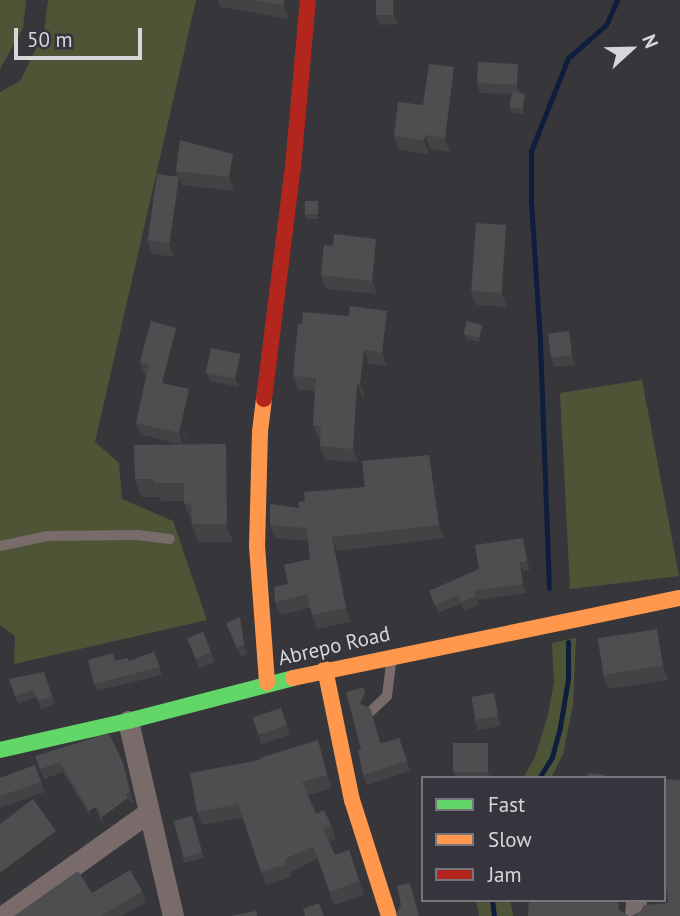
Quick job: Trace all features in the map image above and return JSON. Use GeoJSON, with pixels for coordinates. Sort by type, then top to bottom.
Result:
{"type":"FeatureCollection","features":[{"type":"Feature","properties":{"kind":"street"},"geometry":{"type":"LineString","coordinates":[[267,683],[257,546],[260,432],[293,167],[308,0]]}},
{"type":"Feature","properties":{"kind":"street","name":"Abrepo Road"},"geometry":{"type":"LineString","coordinates":[[0,750],[128,721],[267,683],[392,654],[680,598]]}},
{"type":"Feature","properties":{"kind":"street"},"geometry":{"type":"LineString","coordinates":[[325,669],[352,800],[389,916]]}},
{"type":"Feature","properties":{"kind":"street"},"geometry":{"type":"LineString","coordinates":[[128,721],[173,916]]}},
{"type":"Feature","properties":{"kind":"street"},"geometry":{"type":"LineString","coordinates":[[3,916],[149,812]]}},
{"type":"Feature","properties":{"kind":"lane"},"geometry":{"type":"LineString","coordinates":[[0,546],[47,536],[137,535],[170,539]]}},
{"type":"Feature","properties":{"kind":"lane"},"geometry":{"type":"LineString","coordinates":[[371,710],[387,696],[392,654]]}},
{"type":"Feature","properties":{"kind":"lane"},"geometry":{"type":"LineString","coordinates":[[334,716],[352,715]]}},
{"type":"Feature","properties":{"kind":"green space"},"geometry":{"type":"Polygon","coordinates":[[[0,0],[26,0],[23,28],[0,69],[0,0]]]}},
{"type":"Feature","properties":{"kind":"green space"},"geometry":{"type":"Polygon","coordinates":[[[48,0],[196,0],[95,442],[119,463],[122,499],[173,521],[207,620],[14,664],[15,636],[0,625],[0,92],[20,81],[44,32],[48,0]]]}},
{"type":"Feature","properties":{"kind":"green space"},"geometry":{"type":"Polygon","coordinates":[[[642,380],[679,576],[570,589],[560,393],[642,380]]]}},
{"type":"Feature","properties":{"kind":"green space"},"geometry":{"type":"Polygon","coordinates":[[[576,638],[573,705],[563,754],[552,776],[524,776],[535,757],[548,715],[554,682],[552,643],[576,638]]]}},
{"type":"Feature","properties":{"kind":"green space"},"geometry":{"type":"Polygon","coordinates":[[[476,902],[510,902],[513,916],[479,916],[476,902]]]}},
{"type":"Feature","properties":{"kind":"building"},"geometry":{"type":"Polygon","coordinates":[[[253,0],[284,0],[284,5],[253,0]]]}},
{"type":"Feature","properties":{"kind":"building"},"geometry":{"type":"Polygon","coordinates":[[[376,0],[393,0],[393,15],[376,15],[376,0]]]}},
{"type":"Feature","properties":{"kind":"building"},"geometry":{"type":"Polygon","coordinates":[[[478,62],[518,64],[517,85],[477,83],[478,62]]]}},
{"type":"Feature","properties":{"kind":"building"},"geometry":{"type":"Polygon","coordinates":[[[429,64],[454,67],[445,138],[425,135],[424,140],[394,136],[398,102],[423,105],[429,64]]]}},
{"type":"Feature","properties":{"kind":"building"},"geometry":{"type":"Polygon","coordinates":[[[512,92],[525,94],[522,109],[510,107],[512,92]]]}},
{"type":"Feature","properties":{"kind":"building"},"geometry":{"type":"Polygon","coordinates":[[[180,140],[233,154],[229,177],[176,171],[180,140]]]}},
{"type":"Feature","properties":{"kind":"building"},"geometry":{"type":"Polygon","coordinates":[[[157,174],[179,177],[169,243],[148,240],[157,174]]]}},
{"type":"Feature","properties":{"kind":"building"},"geometry":{"type":"Polygon","coordinates":[[[305,201],[318,201],[318,214],[305,214],[305,201]]]}},
{"type":"Feature","properties":{"kind":"building"},"geometry":{"type":"Polygon","coordinates":[[[476,223],[506,225],[501,293],[471,291],[476,223]]]}},
{"type":"Feature","properties":{"kind":"building"},"geometry":{"type":"Polygon","coordinates":[[[334,234],[376,239],[372,281],[321,275],[324,245],[333,246],[334,234]]]}},
{"type":"Feature","properties":{"kind":"building"},"geometry":{"type":"Polygon","coordinates":[[[350,306],[387,311],[382,353],[364,350],[360,383],[357,383],[353,449],[320,446],[321,426],[313,425],[316,378],[293,376],[298,323],[302,324],[303,312],[349,316],[350,306]]]}},
{"type":"Feature","properties":{"kind":"building"},"geometry":{"type":"Polygon","coordinates":[[[151,321],[176,328],[162,383],[189,389],[179,433],[136,423],[149,364],[140,362],[151,321]]]}},
{"type":"Feature","properties":{"kind":"building"},"geometry":{"type":"Polygon","coordinates":[[[467,321],[482,325],[479,338],[464,334],[467,321]]]}},
{"type":"Feature","properties":{"kind":"building"},"geometry":{"type":"Polygon","coordinates":[[[569,331],[572,355],[551,357],[548,334],[569,331]]]}},
{"type":"Feature","properties":{"kind":"building"},"geometry":{"type":"Polygon","coordinates":[[[211,348],[240,354],[235,379],[206,372],[211,348]]]}},
{"type":"Feature","properties":{"kind":"building"},"geometry":{"type":"Polygon","coordinates":[[[226,444],[226,524],[192,524],[191,503],[184,504],[184,483],[154,483],[155,479],[135,479],[134,445],[226,444]]]}},
{"type":"Feature","properties":{"kind":"building"},"geometry":{"type":"Polygon","coordinates":[[[429,455],[439,525],[332,537],[346,608],[312,615],[307,594],[275,602],[274,587],[288,584],[284,565],[310,559],[307,528],[270,525],[270,504],[299,508],[298,502],[305,501],[304,492],[365,487],[362,461],[429,455]]]}},
{"type":"Feature","properties":{"kind":"building"},"geometry":{"type":"Polygon","coordinates":[[[523,538],[527,561],[520,562],[523,584],[474,591],[476,596],[461,602],[458,595],[435,605],[429,591],[479,569],[475,545],[523,538]]]}},
{"type":"Feature","properties":{"kind":"building"},"geometry":{"type":"Polygon","coordinates":[[[240,617],[244,645],[237,648],[226,623],[240,617]]]}},
{"type":"Feature","properties":{"kind":"building"},"geometry":{"type":"Polygon","coordinates":[[[657,629],[663,666],[604,675],[598,638],[657,629]]]}},
{"type":"Feature","properties":{"kind":"building"},"geometry":{"type":"Polygon","coordinates":[[[203,632],[211,652],[195,659],[187,638],[203,632]]]}},
{"type":"Feature","properties":{"kind":"building"},"geometry":{"type":"Polygon","coordinates":[[[154,652],[160,667],[94,684],[88,660],[113,653],[115,661],[128,658],[129,661],[154,652]]]}},
{"type":"Feature","properties":{"kind":"building"},"geometry":{"type":"Polygon","coordinates":[[[44,672],[52,697],[38,701],[34,690],[15,696],[9,679],[44,672]]]}},
{"type":"Feature","properties":{"kind":"building"},"geometry":{"type":"Polygon","coordinates":[[[364,687],[365,692],[360,704],[370,708],[380,744],[399,738],[407,761],[363,775],[358,750],[361,749],[346,692],[364,687]]]}},
{"type":"Feature","properties":{"kind":"building"},"geometry":{"type":"Polygon","coordinates":[[[494,693],[498,716],[475,720],[471,697],[494,693]]]}},
{"type":"Feature","properties":{"kind":"building"},"geometry":{"type":"Polygon","coordinates":[[[281,708],[287,725],[258,735],[253,718],[281,708]]]}},
{"type":"Feature","properties":{"kind":"building"},"geometry":{"type":"Polygon","coordinates":[[[109,733],[123,763],[130,792],[126,794],[128,798],[102,817],[96,807],[89,811],[67,774],[70,772],[66,773],[60,762],[40,769],[35,756],[109,733]]]}},
{"type":"Feature","properties":{"kind":"building"},"geometry":{"type":"Polygon","coordinates":[[[318,740],[327,775],[302,782],[316,814],[324,810],[331,825],[323,829],[335,855],[349,850],[359,881],[330,892],[313,846],[285,859],[286,864],[261,872],[238,804],[197,812],[190,773],[260,760],[318,740]]]}},
{"type":"Feature","properties":{"kind":"building"},"geometry":{"type":"Polygon","coordinates":[[[453,743],[488,743],[488,772],[453,772],[453,743]]]}},
{"type":"Feature","properties":{"kind":"building"},"geometry":{"type":"Polygon","coordinates":[[[35,765],[41,782],[0,796],[0,778],[35,765]]]}},
{"type":"Feature","properties":{"kind":"building"},"geometry":{"type":"Polygon","coordinates":[[[588,773],[605,775],[605,776],[587,776],[588,773]]]}},
{"type":"Feature","properties":{"kind":"building"},"geometry":{"type":"Polygon","coordinates":[[[666,779],[680,780],[680,916],[631,916],[641,911],[644,905],[668,903],[666,779]]]}},
{"type":"Feature","properties":{"kind":"building"},"geometry":{"type":"Polygon","coordinates":[[[33,799],[56,831],[0,873],[0,824],[33,799]]]}},
{"type":"Feature","properties":{"kind":"building"},"geometry":{"type":"Polygon","coordinates":[[[192,816],[202,853],[183,858],[174,821],[192,816]]]}},
{"type":"Feature","properties":{"kind":"building"},"geometry":{"type":"Polygon","coordinates":[[[130,870],[142,891],[101,916],[14,916],[78,871],[92,893],[130,870]]]}},
{"type":"Feature","properties":{"kind":"building"},"geometry":{"type":"Polygon","coordinates":[[[410,883],[419,916],[397,916],[401,905],[397,886],[410,883]]]}},
{"type":"Feature","properties":{"kind":"building"},"geometry":{"type":"Polygon","coordinates":[[[529,902],[618,902],[619,910],[629,916],[528,916],[529,902]]]}},
{"type":"Feature","properties":{"kind":"building"},"geometry":{"type":"Polygon","coordinates":[[[319,903],[324,916],[305,916],[303,909],[319,903]]]}},
{"type":"Feature","properties":{"kind":"building"},"geometry":{"type":"Polygon","coordinates":[[[256,911],[257,916],[230,916],[256,911]]]}},
{"type":"Feature","properties":{"kind":"waterway"},"geometry":{"type":"LineString","coordinates":[[549,588],[540,341],[531,203],[531,151],[568,58],[606,25],[617,0]]}},
{"type":"Feature","properties":{"kind":"waterway"},"geometry":{"type":"LineString","coordinates":[[540,776],[552,757],[560,727],[568,679],[568,642]]}},
{"type":"Feature","properties":{"kind":"waterway"},"geometry":{"type":"LineString","coordinates":[[492,902],[494,916]]}},
{"type":"Feature","properties":{"kind":"traffic: fast"},"geometry":{"type":"LineString","coordinates":[[0,750],[128,721],[293,678]]}},
{"type":"Feature","properties":{"kind":"traffic: slow"},"geometry":{"type":"LineString","coordinates":[[264,399],[260,432],[257,546],[267,683]]}},
{"type":"Feature","properties":{"kind":"traffic: slow"},"geometry":{"type":"LineString","coordinates":[[293,678],[680,598]]}},
{"type":"Feature","properties":{"kind":"traffic: slow"},"geometry":{"type":"LineString","coordinates":[[325,669],[352,800],[389,916]]}},
{"type":"Feature","properties":{"kind":"traffic: jam"},"geometry":{"type":"LineString","coordinates":[[264,399],[293,167],[308,0]]}}]}
